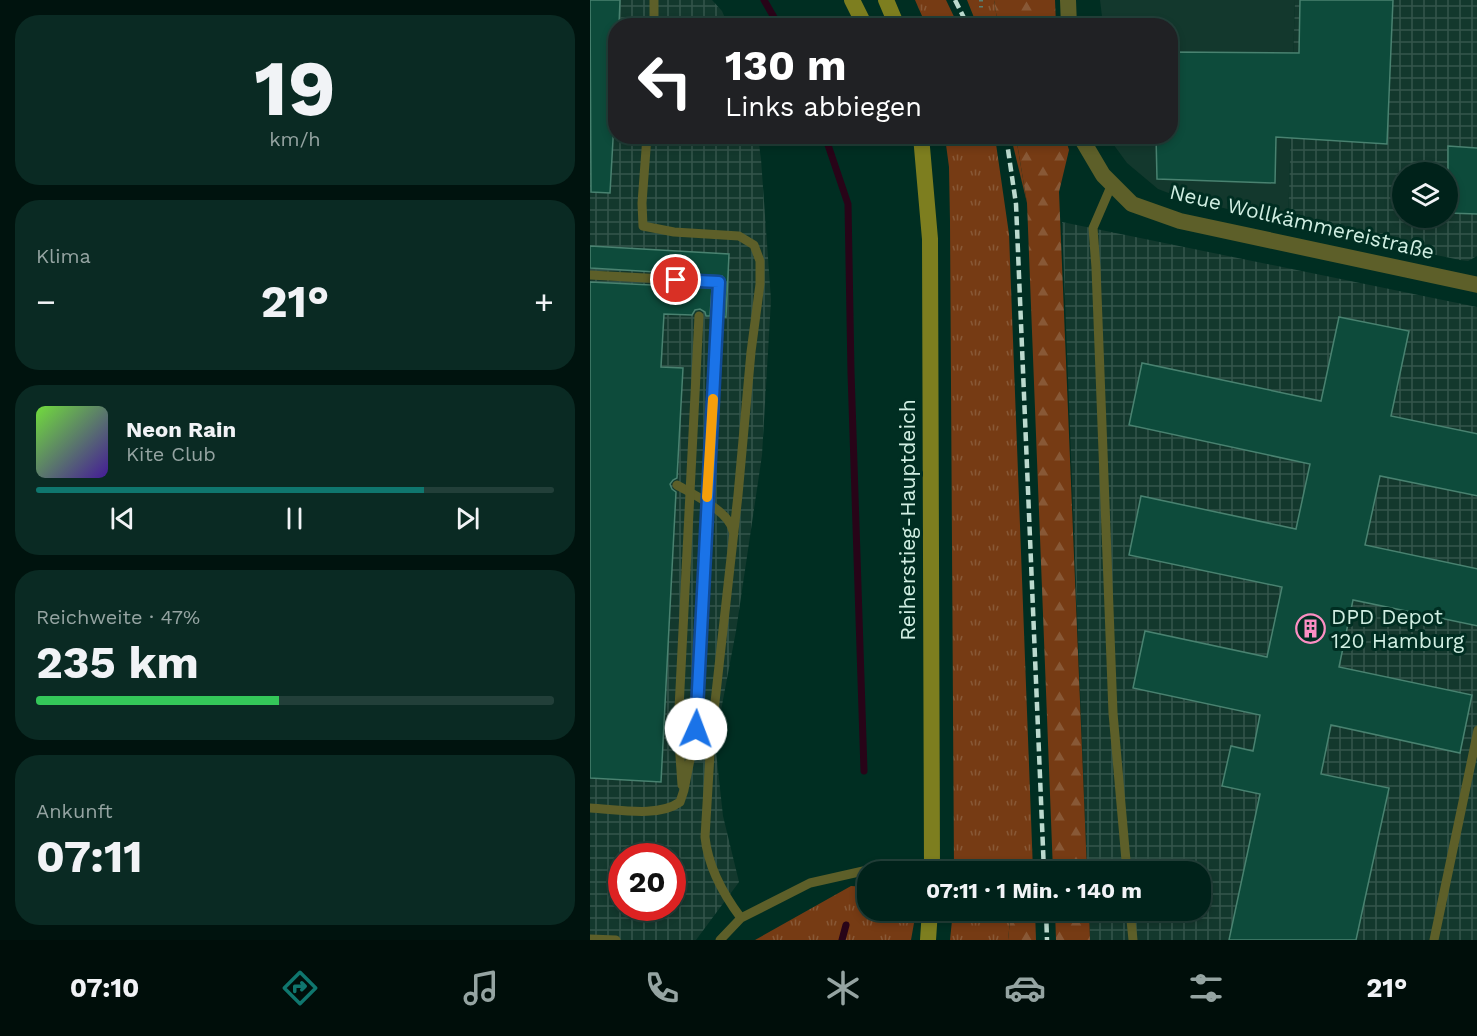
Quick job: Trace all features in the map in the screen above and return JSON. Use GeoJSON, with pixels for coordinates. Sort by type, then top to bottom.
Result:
{"type":"FeatureCollection","features":[{"type":"Feature","properties":{"kind":"main road"},"geometry":{"type":"LineString","coordinates":[[852,0],[861,18]]}},
{"type":"Feature","properties":{"kind":"main road"},"geometry":{"type":"LineString","coordinates":[[886,0],[894,18]]}},
{"type":"Feature","properties":{"kind":"main road"},"geometry":{"type":"LineString","coordinates":[[914,144],[923,170]]}},
{"type":"Feature","properties":{"kind":"main road"},"geometry":{"type":"LineString","coordinates":[[921,144],[923,170]]}},
{"type":"Feature","properties":{"kind":"main road","name":"Reiherstieg-Hauptdeich"},"geometry":{"type":"LineString","coordinates":[[923,170],[928,205],[930,250],[932,861]]}},
{"type":"Feature","properties":{"kind":"main road"},"geometry":{"type":"LineString","coordinates":[[928,940],[929,921]]}},
{"type":"Feature","properties":{"kind":"street"},"geometry":{"type":"LineString","coordinates":[[1068,0],[1069,18]]}},
{"type":"Feature","properties":{"kind":"street","name":"Neue Wollkämmereistraße"},"geometry":{"type":"LineString","coordinates":[[1085,144],[1103,175],[1132,204],[1180,221],[1478,285]]}},
{"type":"Feature","properties":{"kind":"lane"},"geometry":{"type":"LineString","coordinates":[[654,0],[654,18]]}},
{"type":"Feature","properties":{"kind":"lane"},"geometry":{"type":"LineString","coordinates":[[646,144],[642,203],[643,226],[674,232],[738,236],[754,245],[760,261],[760,284],[711,738],[705,837],[715,874],[725,895],[741,918]]}},
{"type":"Feature","properties":{"kind":"lane"},"geometry":{"type":"LineString","coordinates":[[1112,184],[1093,228],[1113,713],[1126,861]]}},
{"type":"Feature","properties":{"kind":"lane"},"geometry":{"type":"LineString","coordinates":[[590,275],[719,282],[696,729],[683,796],[674,806],[659,810],[590,808]]}},
{"type":"Feature","properties":{"kind":"lane"},"geometry":{"type":"LineString","coordinates":[[683,796],[678,728],[699,316]]}},
{"type":"Feature","properties":{"kind":"lane"},"geometry":{"type":"LineString","coordinates":[[677,485],[722,513],[732,527],[734,536]]}},
{"type":"Feature","properties":{"kind":"lane"},"geometry":{"type":"LineString","coordinates":[[1434,940],[1478,730]]}},
{"type":"Feature","properties":{"kind":"lane"},"geometry":{"type":"LineString","coordinates":[[720,940],[741,918],[810,883],[857,872]]}},
{"type":"Feature","properties":{"kind":"lane"},"geometry":{"type":"LineString","coordinates":[[1131,921],[1133,940]]}},
{"type":"Feature","properties":{"kind":"lane"},"geometry":{"type":"LineString","coordinates":[[590,939],[616,940]]}},
{"type":"Feature","properties":{"kind":"path"},"geometry":{"type":"LineString","coordinates":[[981,0],[981,8]]}},
{"type":"Feature","properties":{"kind":"shaded area"},"geometry":{"type":"Polygon","coordinates":[[[590,0],[712,0],[725,18],[608,18],[608,144],[759,144],[771,300],[762,455],[736,631],[715,742],[723,816],[739,882],[696,940],[590,940],[590,0]]]}},
{"type":"Feature","properties":{"kind":"shaded area"},"geometry":{"type":"Polygon","coordinates":[[[1100,0],[1295,0],[1288,224],[1179,197],[1158,189],[1127,163],[1113,144],[1178,144],[1178,18],[1102,18],[1100,0]]]}},
{"type":"Feature","properties":{"kind":"shaded area"},"geometry":{"type":"Polygon","coordinates":[[[1295,0],[1477,0],[1477,256],[1468,261],[1288,224],[1295,0]]]}},
{"type":"Feature","properties":{"kind":"shaded area"},"geometry":{"type":"Polygon","coordinates":[[[1062,222],[1477,307],[1477,940],[1090,940],[1089,921],[1211,921],[1211,861],[1087,861],[1062,222]]]}},
{"type":"Feature","properties":{"kind":"green space"},"geometry":{"type":"Polygon","coordinates":[[[915,0],[946,0],[955,18],[923,18],[915,0]]]}},
{"type":"Feature","properties":{"kind":"green space"},"geometry":{"type":"Polygon","coordinates":[[[967,0],[994,0],[997,18],[974,18],[967,0]]]}},
{"type":"Feature","properties":{"kind":"green space"},"geometry":{"type":"Polygon","coordinates":[[[994,0],[1055,0],[1056,18],[997,18],[994,0]]]}},
{"type":"Feature","properties":{"kind":"green space"},"geometry":{"type":"Polygon","coordinates":[[[946,144],[996,144],[1009,234],[1033,861],[954,861],[949,167],[946,144]]]}},
{"type":"Feature","properties":{"kind":"green space"},"geometry":{"type":"Polygon","coordinates":[[[1013,144],[1017,144],[1027,203],[1013,144]]]}},
{"type":"Feature","properties":{"kind":"green space"},"geometry":{"type":"Polygon","coordinates":[[[1017,144],[1067,144],[1069,150],[1059,192],[1087,861],[1053,861],[1027,203],[1017,144]]]}},
{"type":"Feature","properties":{"kind":"green space"},"geometry":{"type":"Polygon","coordinates":[[[851,886],[857,886],[857,921],[912,921],[914,923],[911,940],[755,940],[851,886]]]}},
{"type":"Feature","properties":{"kind":"green space"},"geometry":{"type":"Polygon","coordinates":[[[952,921],[1010,921],[1008,940],[950,940],[952,921]]]}},
{"type":"Feature","properties":{"kind":"green space"},"geometry":{"type":"Polygon","coordinates":[[[1010,921],[1035,921],[1036,940],[1008,940],[1010,921]]]}},
{"type":"Feature","properties":{"kind":"green space"},"geometry":{"type":"Polygon","coordinates":[[[1055,921],[1089,921],[1090,940],[1056,940],[1055,921]]]}},
{"type":"Feature","properties":{"kind":"building"},"geometry":{"type":"Polygon","coordinates":[[[590,0],[620,0],[619,18],[608,18],[608,144],[613,144],[610,193],[591,192],[590,0]]]}},
{"type":"Feature","properties":{"kind":"building"},"geometry":{"type":"Polygon","coordinates":[[[1300,0],[1393,0],[1387,144],[1276,137],[1275,183],[1157,179],[1156,144],[1178,144],[1178,52],[1299,53],[1300,0]]]}},
{"type":"Feature","properties":{"kind":"building"},"geometry":{"type":"Polygon","coordinates":[[[1448,146],[1478,148],[1478,214],[1458,213],[1458,162],[1448,162],[1448,146]]]}},
{"type":"Feature","properties":{"kind":"building"},"geometry":{"type":"Polygon","coordinates":[[[590,246],[729,254],[726,317],[724,317],[726,282],[722,276],[590,268],[590,246]]]}},
{"type":"Feature","properties":{"kind":"building"},"geometry":{"type":"Polygon","coordinates":[[[590,282],[712,288],[710,316],[706,316],[705,312],[700,309],[695,310],[692,315],[664,314],[661,367],[683,368],[677,478],[670,484],[676,492],[661,782],[590,778],[590,282]]]}},
{"type":"Feature","properties":{"kind":"building","name":"DPD Depot 120 Hamburg"},"geometry":{"type":"Polygon","coordinates":[[[1339,317],[1409,331],[1391,416],[1478,434],[1478,496],[1380,476],[1365,545],[1478,569],[1478,626],[1353,600],[1339,667],[1472,695],[1460,753],[1331,725],[1321,774],[1389,788],[1356,940],[1229,940],[1260,794],[1222,786],[1231,746],[1253,751],[1260,715],[1133,688],[1145,631],[1267,657],[1282,587],[1129,555],[1141,496],[1296,529],[1310,464],[1129,425],[1142,363],[1321,401],[1339,317]]]}},
{"type":"Feature","properties":{"kind":"waterway"},"geometry":{"type":"LineString","coordinates":[[764,0],[774,18]]}},
{"type":"Feature","properties":{"kind":"waterway"},"geometry":{"type":"LineString","coordinates":[[828,144],[848,204],[864,771]]}},
{"type":"Feature","properties":{"kind":"waterway"},"geometry":{"type":"LineString","coordinates":[[842,940],[846,925]]}},
{"type":"Feature","properties":{"kind":"railway"},"geometry":{"type":"LineString","coordinates":[[955,0],[964,18]]}},
{"type":"Feature","properties":{"kind":"railway"},"geometry":{"type":"LineString","coordinates":[[1007,144],[1016,204],[1044,861]]}},
{"type":"Feature","properties":{"kind":"railway"},"geometry":{"type":"LineString","coordinates":[[1046,921],[1047,940]]}},
{"type":"Feature","properties":{"kind":"slow traffic"},"geometry":{"type":"LineString","coordinates":[[707,497],[713,399]]}},
{"type":"Feature","properties":{"kind":"place","name":"DPD Depot 120 Hamburg"},"geometry":{"type":"Point","coordinates":[1310,629]}},
{"type":"Feature","properties":{"kind":"route"},"geometry":{"type":"LineString","coordinates":[[676,280],[719,282],[696,729]]}}]}
